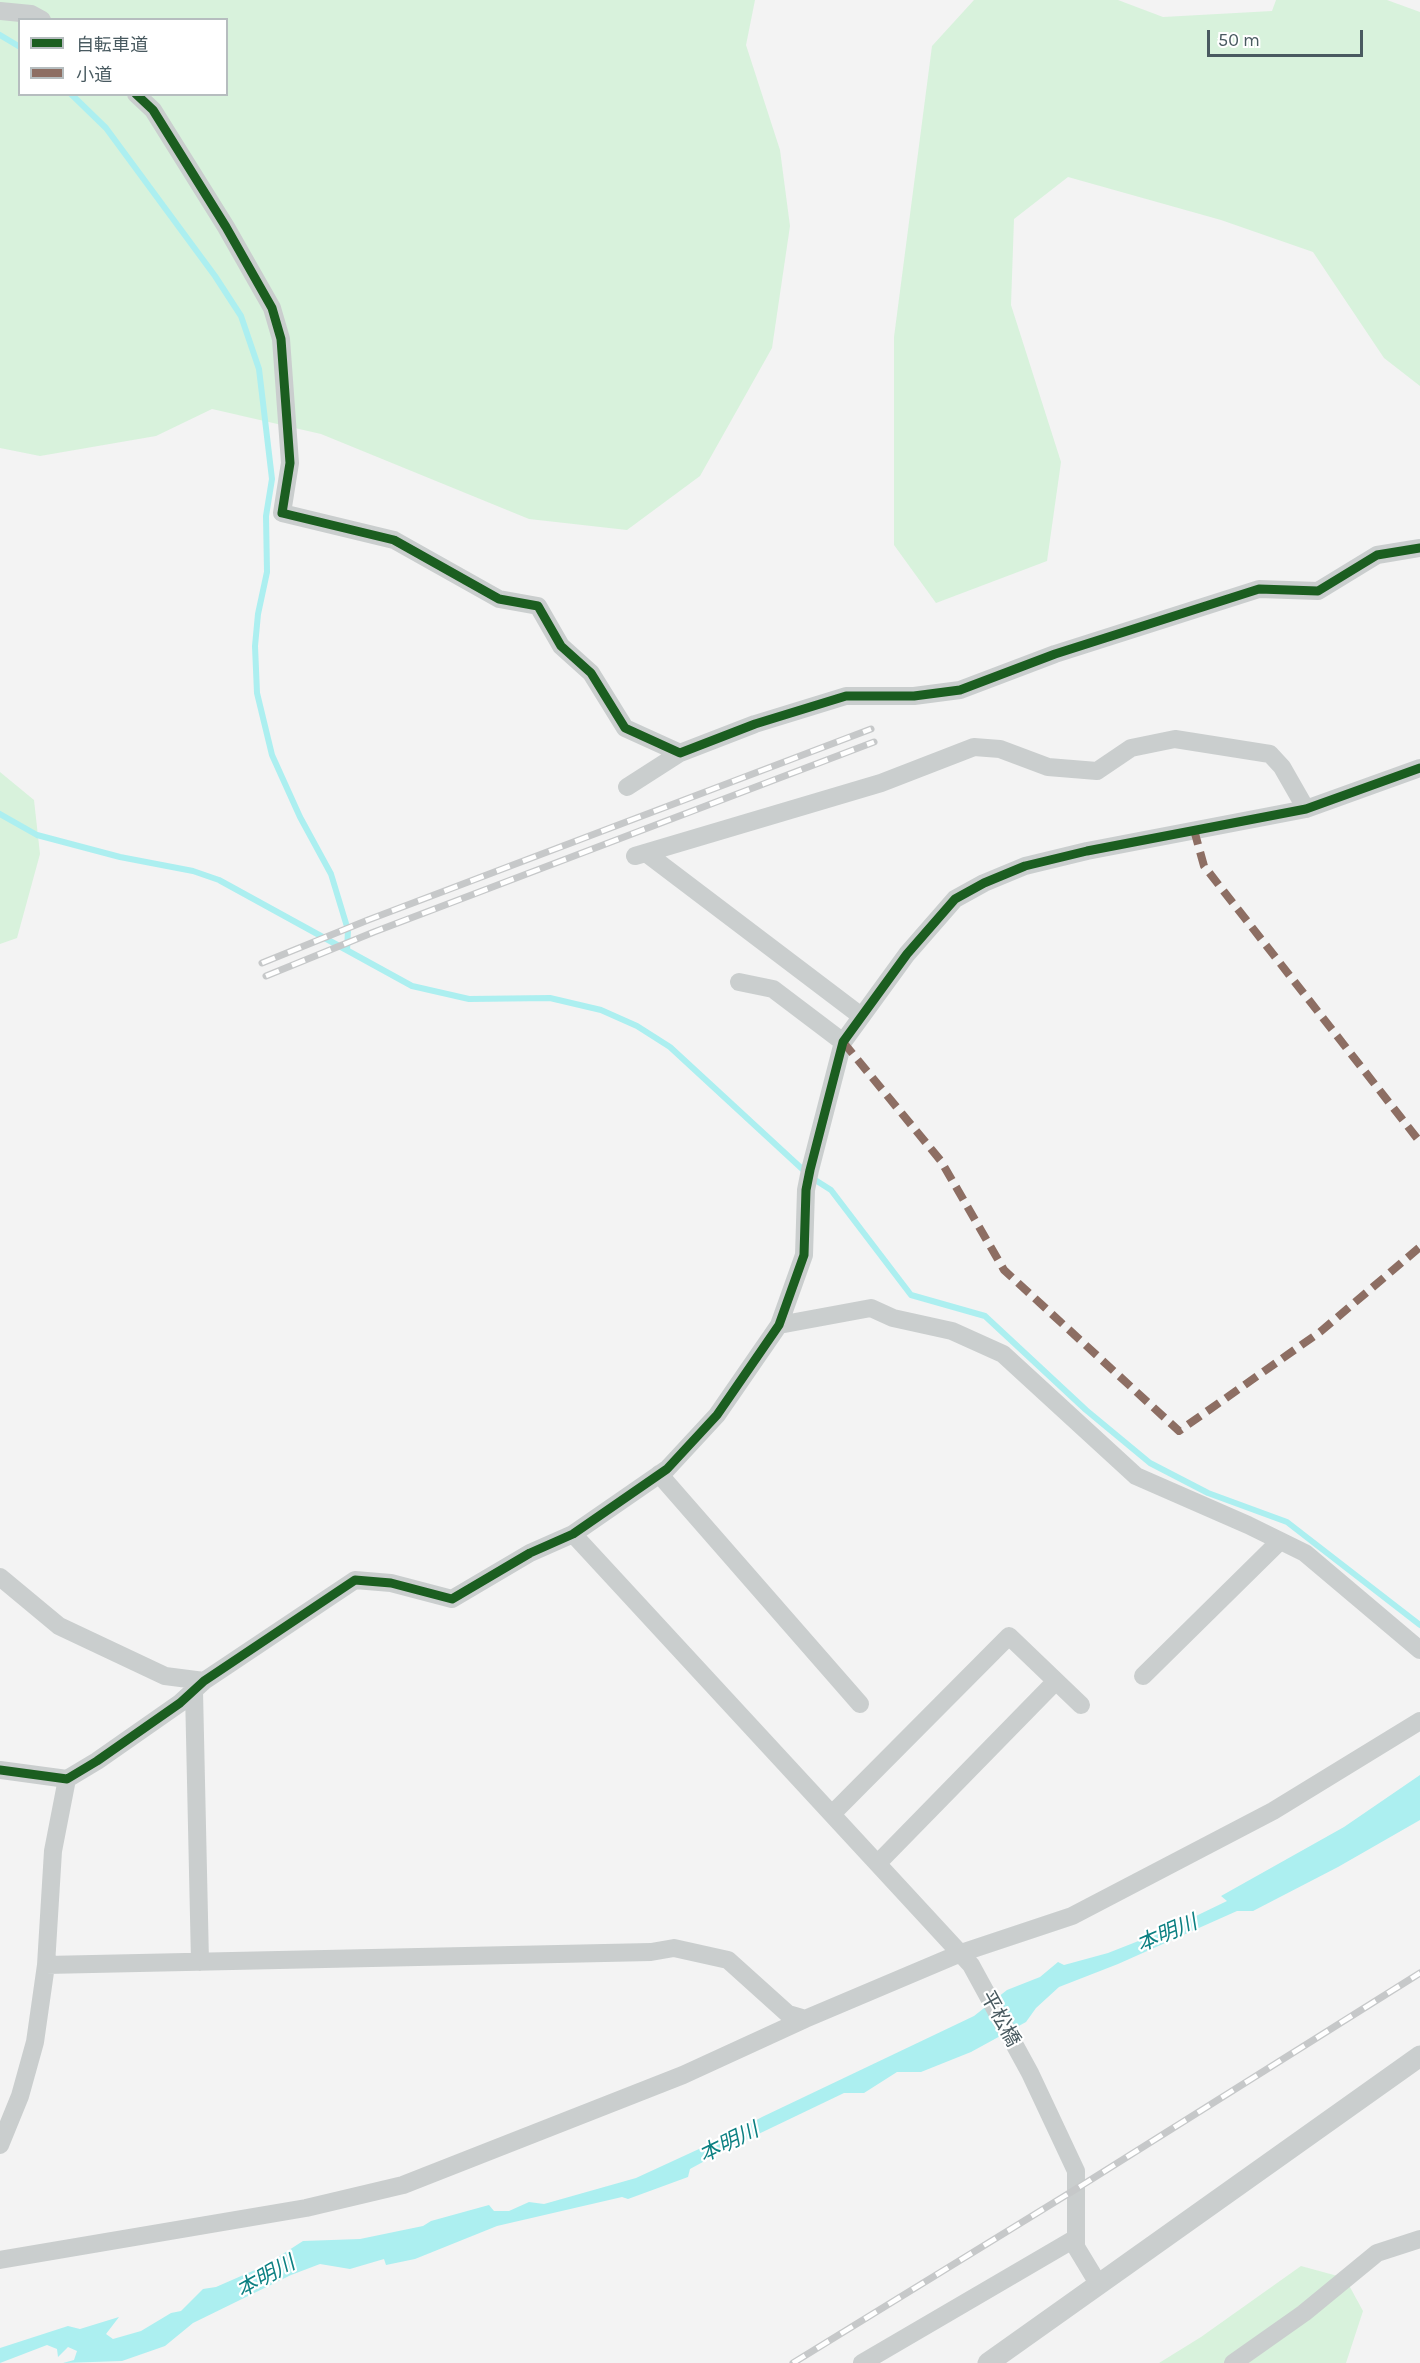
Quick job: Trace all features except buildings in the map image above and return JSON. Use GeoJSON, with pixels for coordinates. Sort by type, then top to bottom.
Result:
{"type":"FeatureCollection","features":[{"type":"Feature","properties":{"kind":"street"},"geometry":{"type":"LineString","coordinates":[[0,11],[32,14],[39,18]]}},
{"type":"Feature","properties":{"kind":"street"},"geometry":{"type":"LineString","coordinates":[[138,96],[153,110],[226,227],[272,308],[281,339],[290,463],[282,513],[394,540],[499,599],[538,606],[561,646],[591,674],[625,728],[680,753]]}},
{"type":"Feature","properties":{"kind":"street"},"geometry":{"type":"LineString","coordinates":[[627,787],[680,753],[755,724],[846,696],[914,696],[960,690],[1056,654],[1259,589],[1318,591],[1377,555],[1420,548]]}},
{"type":"Feature","properties":{"kind":"street"},"geometry":{"type":"LineString","coordinates":[[861,1016],[640,855],[881,783],[974,747],[1000,749],[1048,766],[1097,771],[1131,748],[1174,739],[1269,754],[1282,767],[1306,809]]}},
{"type":"Feature","properties":{"kind":"street"},"geometry":{"type":"LineString","coordinates":[[0,1770],[67,1779],[116,1748],[180,1703],[199,1686],[355,1580],[391,1583],[452,1599],[530,1553],[573,1534],[667,1469],[717,1415],[779,1325],[804,1256],[806,1190],[843,1042],[907,954],[955,899],[984,883],[1024,866],[1087,851],[1306,809],[1420,768]]}},
{"type":"Feature","properties":{"kind":"street"},"geometry":{"type":"LineString","coordinates":[[739,982],[773,988],[843,1042]]}},
{"type":"Feature","properties":{"kind":"street"},"geometry":{"type":"LineString","coordinates":[[779,1325],[871,1308],[893,1318],[952,1331],[1003,1354],[1136,1476],[1305,1553],[1420,1650]]}},
{"type":"Feature","properties":{"kind":"street"},"geometry":{"type":"LineString","coordinates":[[659,1474],[860,1704]]}},
{"type":"Feature","properties":{"kind":"street","name":"平松橋"},"geometry":{"type":"LineString","coordinates":[[573,1534],[966,1959],[1030,2073],[1076,2171],[1076,2238]]}},
{"type":"Feature","properties":{"kind":"street"},"geometry":{"type":"LineString","coordinates":[[1143,1676],[1280,1541]]}},
{"type":"Feature","properties":{"kind":"street"},"geometry":{"type":"LineString","coordinates":[[0,1577],[59,1626],[165,1676],[199,1686]]}},
{"type":"Feature","properties":{"kind":"street"},"geometry":{"type":"LineString","coordinates":[[832,1814],[1009,1636],[1081,1705]]}},
{"type":"Feature","properties":{"kind":"street"},"geometry":{"type":"LineString","coordinates":[[878,1863],[1056,1681]]}},
{"type":"Feature","properties":{"kind":"street"},"geometry":{"type":"LineString","coordinates":[[199,1686],[200,1962]]}},
{"type":"Feature","properties":{"kind":"street"},"geometry":{"type":"LineString","coordinates":[[0,2260],[306,2208],[403,2185],[683,2075],[805,2019],[966,1959],[1072,1916],[1273,1811],[1420,1721]]}},
{"type":"Feature","properties":{"kind":"street"},"geometry":{"type":"LineString","coordinates":[[0,2145],[20,2096],[36,2042],[46,1965],[53,1851],[67,1779]]}},
{"type":"Feature","properties":{"kind":"street"},"geometry":{"type":"LineString","coordinates":[[46,1965],[651,1952],[674,1948],[728,1960],[788,2014],[805,2019]]}},
{"type":"Feature","properties":{"kind":"street"},"geometry":{"type":"LineString","coordinates":[[988,2363],[1420,2056]]}},
{"type":"Feature","properties":{"kind":"street"},"geometry":{"type":"LineString","coordinates":[[1076,2238],[1076,2247],[1099,2285]]}},
{"type":"Feature","properties":{"kind":"street"},"geometry":{"type":"LineString","coordinates":[[862,2363],[1076,2238]]}},
{"type":"Feature","properties":{"kind":"street"},"geometry":{"type":"LineString","coordinates":[[1233,2363],[1304,2313],[1377,2253],[1420,2239]]}},
{"type":"Feature","properties":{"kind":"green space"},"geometry":{"type":"Polygon","coordinates":[[[0,0],[755,0],[746,45],[780,150],[790,226],[772,348],[700,476],[627,530],[529,519],[321,434],[212,409],[156,436],[40,456],[0,448],[0,0]]]}},
{"type":"Feature","properties":{"kind":"green space"},"geometry":{"type":"Polygon","coordinates":[[[974,0],[1118,0],[1163,17],[1272,11],[1276,0],[1387,0],[1420,12],[1420,386],[1384,358],[1313,252],[1221,220],[1068,177],[1014,219],[1011,305],[1061,462],[1047,561],[936,603],[894,545],[894,337],[932,46],[974,0]]]}},
{"type":"Feature","properties":{"kind":"green space"},"geometry":{"type":"Polygon","coordinates":[[[0,772],[34,800],[40,854],[17,938],[0,944],[0,772]]]}},
{"type":"Feature","properties":{"kind":"green space"},"geometry":{"type":"Polygon","coordinates":[[[1301,2266],[1345,2278],[1363,2311],[1346,2363],[1159,2363],[1201,2337],[1301,2266]]]}},
{"type":"Feature","properties":{"kind":"water","name":"本明川"},"geometry":{"type":"Polygon","coordinates":[[[1420,1775],[1420,1820],[1338,1867],[1253,1911],[1237,1911],[1118,1964],[1059,1987],[1036,2008],[1026,2022],[971,2052],[921,2072],[897,2072],[864,2093],[844,2093],[723,2151],[690,2169],[688,2177],[628,2199],[622,2197],[497,2226],[415,2259],[386,2265],[384,2259],[350,2269],[320,2264],[291,2275],[193,2323],[165,2346],[122,2361],[63,2363],[74,2360],[77,2351],[68,2347],[58,2357],[57,2349],[47,2345],[0,2363],[0,2348],[68,2326],[80,2329],[119,2317],[106,2334],[113,2339],[141,2331],[171,2313],[181,2311],[203,2289],[216,2287],[264,2266],[303,2241],[360,2239],[423,2226],[431,2221],[489,2205],[494,2211],[509,2211],[529,2202],[544,2204],[636,2178],[974,2016],[1007,1990],[1040,1977],[1058,1962],[1064,1965],[1108,1953],[1169,1929],[1227,1901],[1221,1896],[1344,1827],[1420,1775]]]}},
{"type":"Feature","properties":{"kind":"waterway"},"geometry":{"type":"LineString","coordinates":[[0,35],[18,46]]}},
{"type":"Feature","properties":{"kind":"waterway"},"geometry":{"type":"LineString","coordinates":[[73,96],[106,128],[215,276],[241,316],[259,369],[272,479],[266,516],[267,572],[258,614],[255,646],[257,693],[272,755],[300,817],[331,874],[348,930],[347,950]]}},
{"type":"Feature","properties":{"kind":"waterway"},"geometry":{"type":"LineString","coordinates":[[0,814],[37,835],[120,857],[193,871],[219,880],[412,986],[469,999],[550,998],[601,1010],[637,1026],[670,1047],[812,1178],[831,1190],[911,1295],[985,1316],[1086,1410],[1150,1463],[1208,1493],[1287,1522],[1420,1625]]}},
{"type":"Feature","properties":{"kind":"railway"},"geometry":{"type":"LineString","coordinates":[[262,963],[368,920],[871,729]]}},
{"type":"Feature","properties":{"kind":"railway"},"geometry":{"type":"LineString","coordinates":[[266,976],[374,932],[874,742]]}},
{"type":"Feature","properties":{"kind":"railway"},"geometry":{"type":"LineString","coordinates":[[793,2363],[1420,1973]]}},
{"type":"Feature","properties":{"kind":"marked path"},"geometry":{"type":"LineString","coordinates":[[1194,830],[1204,866],[1420,1142]]}},
{"type":"Feature","properties":{"kind":"marked path"},"geometry":{"type":"LineString","coordinates":[[843,1042],[941,1161],[1004,1270],[1179,1431],[1320,1332],[1420,1247]]}},
{"type":"Feature","properties":{"kind":"cycle path"},"geometry":{"type":"LineString","coordinates":[[138,96],[153,110],[226,227],[272,308],[281,339],[290,463],[282,513],[394,540],[499,599],[538,606],[561,646],[591,673],[625,728],[680,753],[755,724],[846,696],[914,696],[960,690],[1055,654],[1259,589],[1318,591],[1377,555],[1420,548]]}},
{"type":"Feature","properties":{"kind":"cycle path"},"geometry":{"type":"LineString","coordinates":[[0,1770],[67,1779],[97,1761],[180,1703],[204,1681],[355,1580],[391,1583],[452,1599],[530,1553],[573,1534],[667,1469],[717,1415],[779,1325],[804,1255],[806,1190],[843,1042],[907,954],[955,899],[984,883],[1025,866],[1087,851],[1306,809],[1420,768]]}}]}
